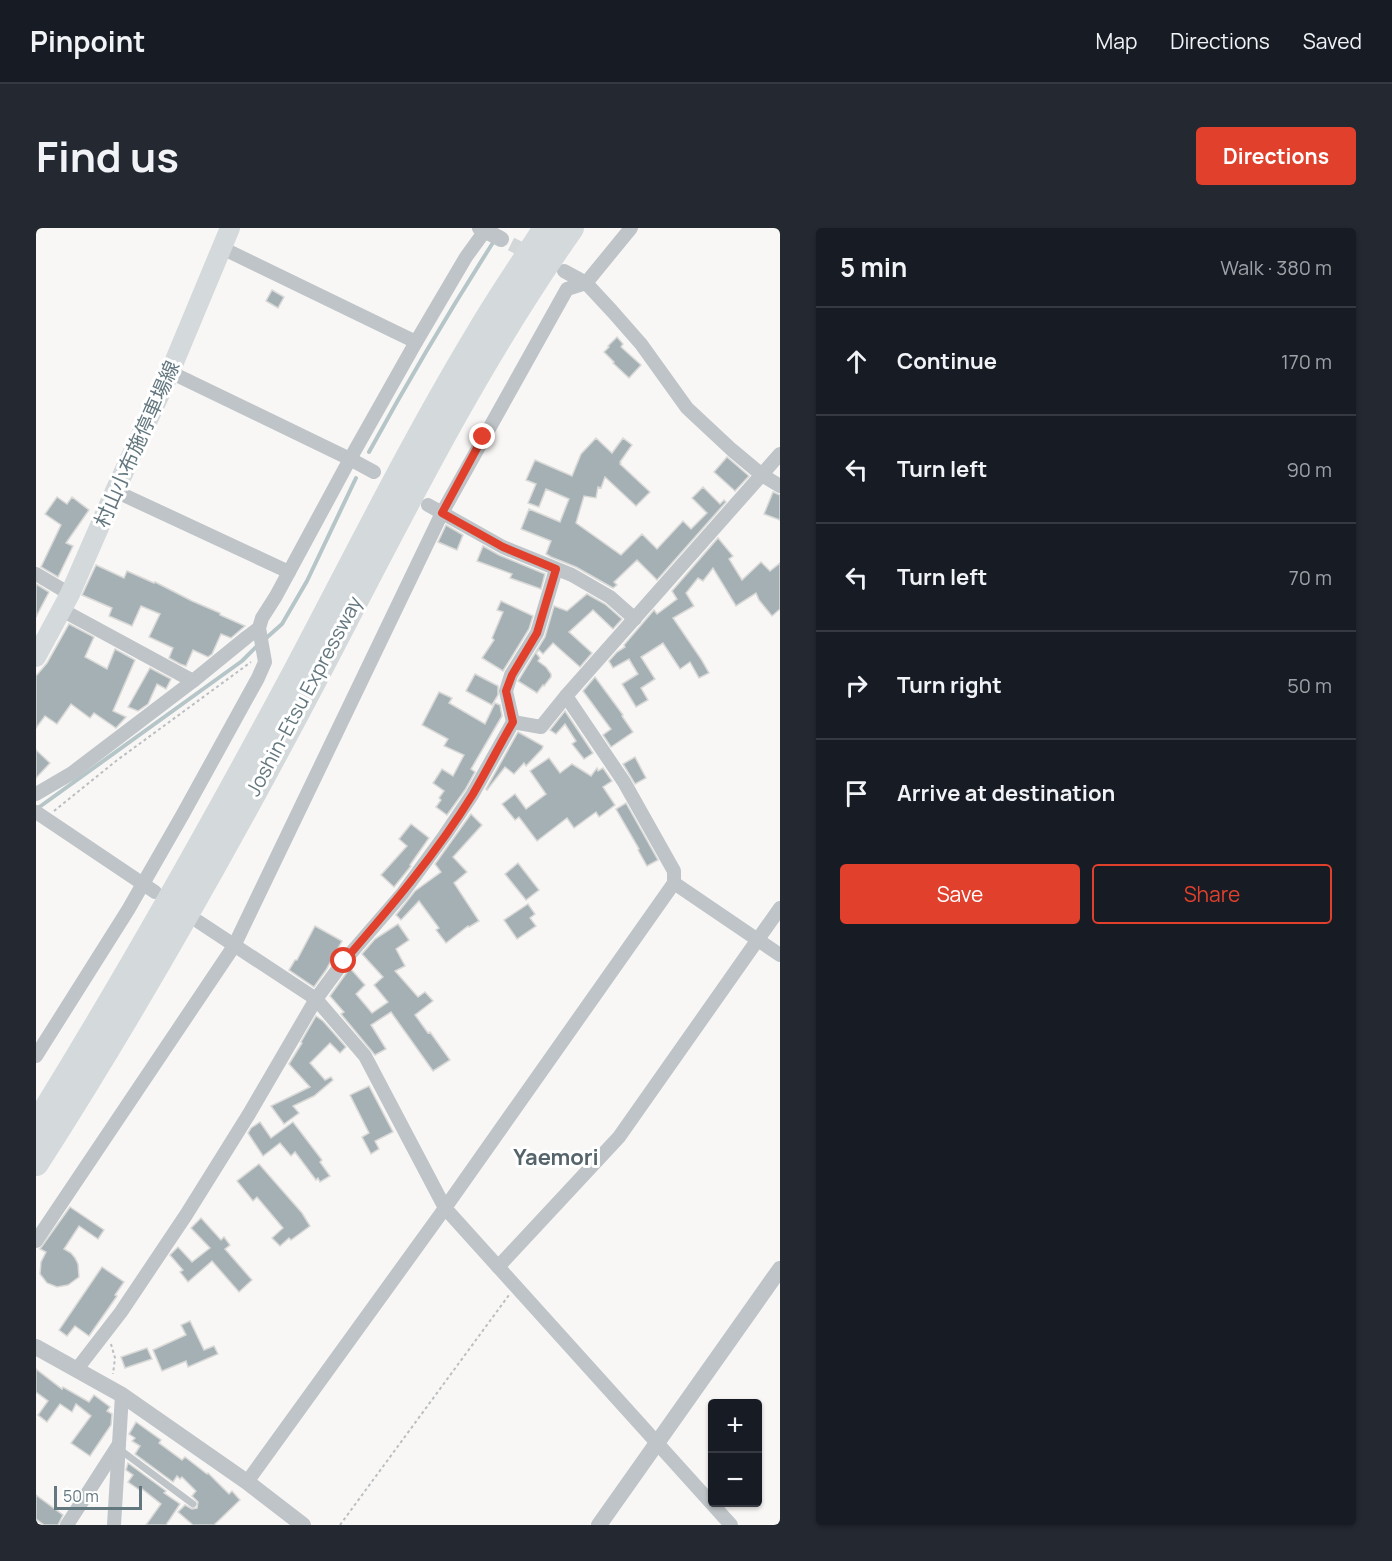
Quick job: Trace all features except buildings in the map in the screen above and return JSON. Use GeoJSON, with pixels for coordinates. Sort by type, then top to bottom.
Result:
{"type":"FeatureCollection","features":[{"type":"Feature","properties":{"kind":"highway","name":"Joshin-Etsu Expressway"},"geometry":{"type":"LineString","coordinates":[[36,1126],[104,1014],[216,819],[445,391],[480,330],[546,228]]}},
{"type":"Feature","properties":{"kind":"highway","name":"Joshin-Etsu Expressway"},"geometry":{"type":"LineString","coordinates":[[36,1163],[121,1025],[200,889],[463,400],[516,311],[571,228]]}},
{"type":"Feature","properties":{"kind":"main road","name":"村山小布施停車場線"},"geometry":{"type":"LineString","coordinates":[[36,657],[66,602],[170,372],[231,228]]}},
{"type":"Feature","properties":{"kind":"street"},"geometry":{"type":"LineString","coordinates":[[36,1241],[234,946],[442,513],[567,289],[586,283],[631,228]]}},
{"type":"Feature","properties":{"kind":"street"},"geometry":{"type":"LineString","coordinates":[[36,1056],[122,919],[258,678],[265,662],[259,631],[262,618],[350,459],[466,258],[492,234]]}},
{"type":"Feature","properties":{"kind":"street"},"geometry":{"type":"LineString","coordinates":[[222,248],[416,342]]}},
{"type":"Feature","properties":{"kind":"street"},"geometry":{"type":"LineString","coordinates":[[564,271],[586,283],[641,344],[687,408],[732,450],[762,475],[780,486]]}},
{"type":"Feature","properties":{"kind":"street"},"geometry":{"type":"LineString","coordinates":[[170,372],[374,472]]}},
{"type":"Feature","properties":{"kind":"street"},"geometry":{"type":"LineString","coordinates":[[513,722],[541,727],[780,454]]}},
{"type":"Feature","properties":{"kind":"street"},"geometry":{"type":"LineString","coordinates":[[115,491],[289,572]]}},
{"type":"Feature","properties":{"kind":"street"},"geometry":{"type":"LineString","coordinates":[[428,505],[503,547],[572,575],[610,597],[635,619]]}},
{"type":"Feature","properties":{"kind":"street"},"geometry":{"type":"LineString","coordinates":[[77,1369],[121,1312],[186,1215],[249,1114],[316,999],[344,961],[402,894],[472,795],[513,722],[506,691],[512,675],[537,633],[556,569]]}},
{"type":"Feature","properties":{"kind":"street"},"geometry":{"type":"LineString","coordinates":[[36,574],[66,602],[193,681]]}},
{"type":"Feature","properties":{"kind":"street"},"geometry":{"type":"LineString","coordinates":[[36,794],[72,773],[259,631]]}},
{"type":"Feature","properties":{"kind":"street"},"geometry":{"type":"LineString","coordinates":[[247,1482],[445,1208],[674,883],[674,871],[624,782],[567,696]]}},
{"type":"Feature","properties":{"kind":"street"},"geometry":{"type":"LineString","coordinates":[[40,818],[155,892]]}},
{"type":"Feature","properties":{"kind":"street"},"geometry":{"type":"LineString","coordinates":[[674,883],[780,955]]}},
{"type":"Feature","properties":{"kind":"street"},"geometry":{"type":"LineString","coordinates":[[498,1267],[619,1137],[780,908]]}},
{"type":"Feature","properties":{"kind":"street"},"geometry":{"type":"LineString","coordinates":[[199,922],[316,999],[365,1056],[445,1208],[731,1525]]}},
{"type":"Feature","properties":{"kind":"street"},"geometry":{"type":"LineString","coordinates":[[599,1525],[780,1269]]}},
{"type":"Feature","properties":{"kind":"street"},"geometry":{"type":"LineString","coordinates":[[36,1347],[117,1391],[247,1482],[303,1525]]}},
{"type":"Feature","properties":{"kind":"street"},"geometry":{"type":"LineString","coordinates":[[114,1525],[120,1446],[117,1391]]}},
{"type":"Feature","properties":{"kind":"street"},"geometry":{"type":"LineString","coordinates":[[67,1525],[120,1446]]}},
{"type":"Feature","properties":{"kind":"lane"},"geometry":{"type":"LineString","coordinates":[[120,1446],[193,1503]]}},
{"type":"Feature","properties":{"kind":"path"},"geometry":{"type":"LineString","coordinates":[[40,818],[263,651]]}},
{"type":"Feature","properties":{"kind":"path"},"geometry":{"type":"LineString","coordinates":[[340,1525],[516,1286]]}},
{"type":"Feature","properties":{"kind":"path"},"geometry":{"type":"LineString","coordinates":[[107,1330],[115,1358],[117,1391]]}},
{"type":"Feature","properties":{"kind":"waterway"},"geometry":{"type":"LineString","coordinates":[[369,452],[461,293],[494,241]]}},
{"type":"Feature","properties":{"kind":"waterway"},"geometry":{"type":"LineString","coordinates":[[264,640],[282,624],[307,581],[356,478]]}},
{"type":"Feature","properties":{"kind":"waterway"},"geometry":{"type":"LineString","coordinates":[[38,808],[242,661],[258,645]]}},
{"type":"Feature","properties":{"kind":"tunnel"},"geometry":{"type":"LineString","coordinates":[[511,244],[533,255]]}},
{"type":"Feature","properties":{"kind":"district","name":"Yaemori"},"geometry":{"type":"Point","coordinates":[556,1157]}},
{"type":"Feature","properties":{"kind":"route"},"geometry":{"type":"LineString","coordinates":[[344,961],[402,894],[444,835],[472,795],[513,722],[506,691],[512,675],[537,633],[556,569],[503,547],[442,513],[483,437]]}}]}
